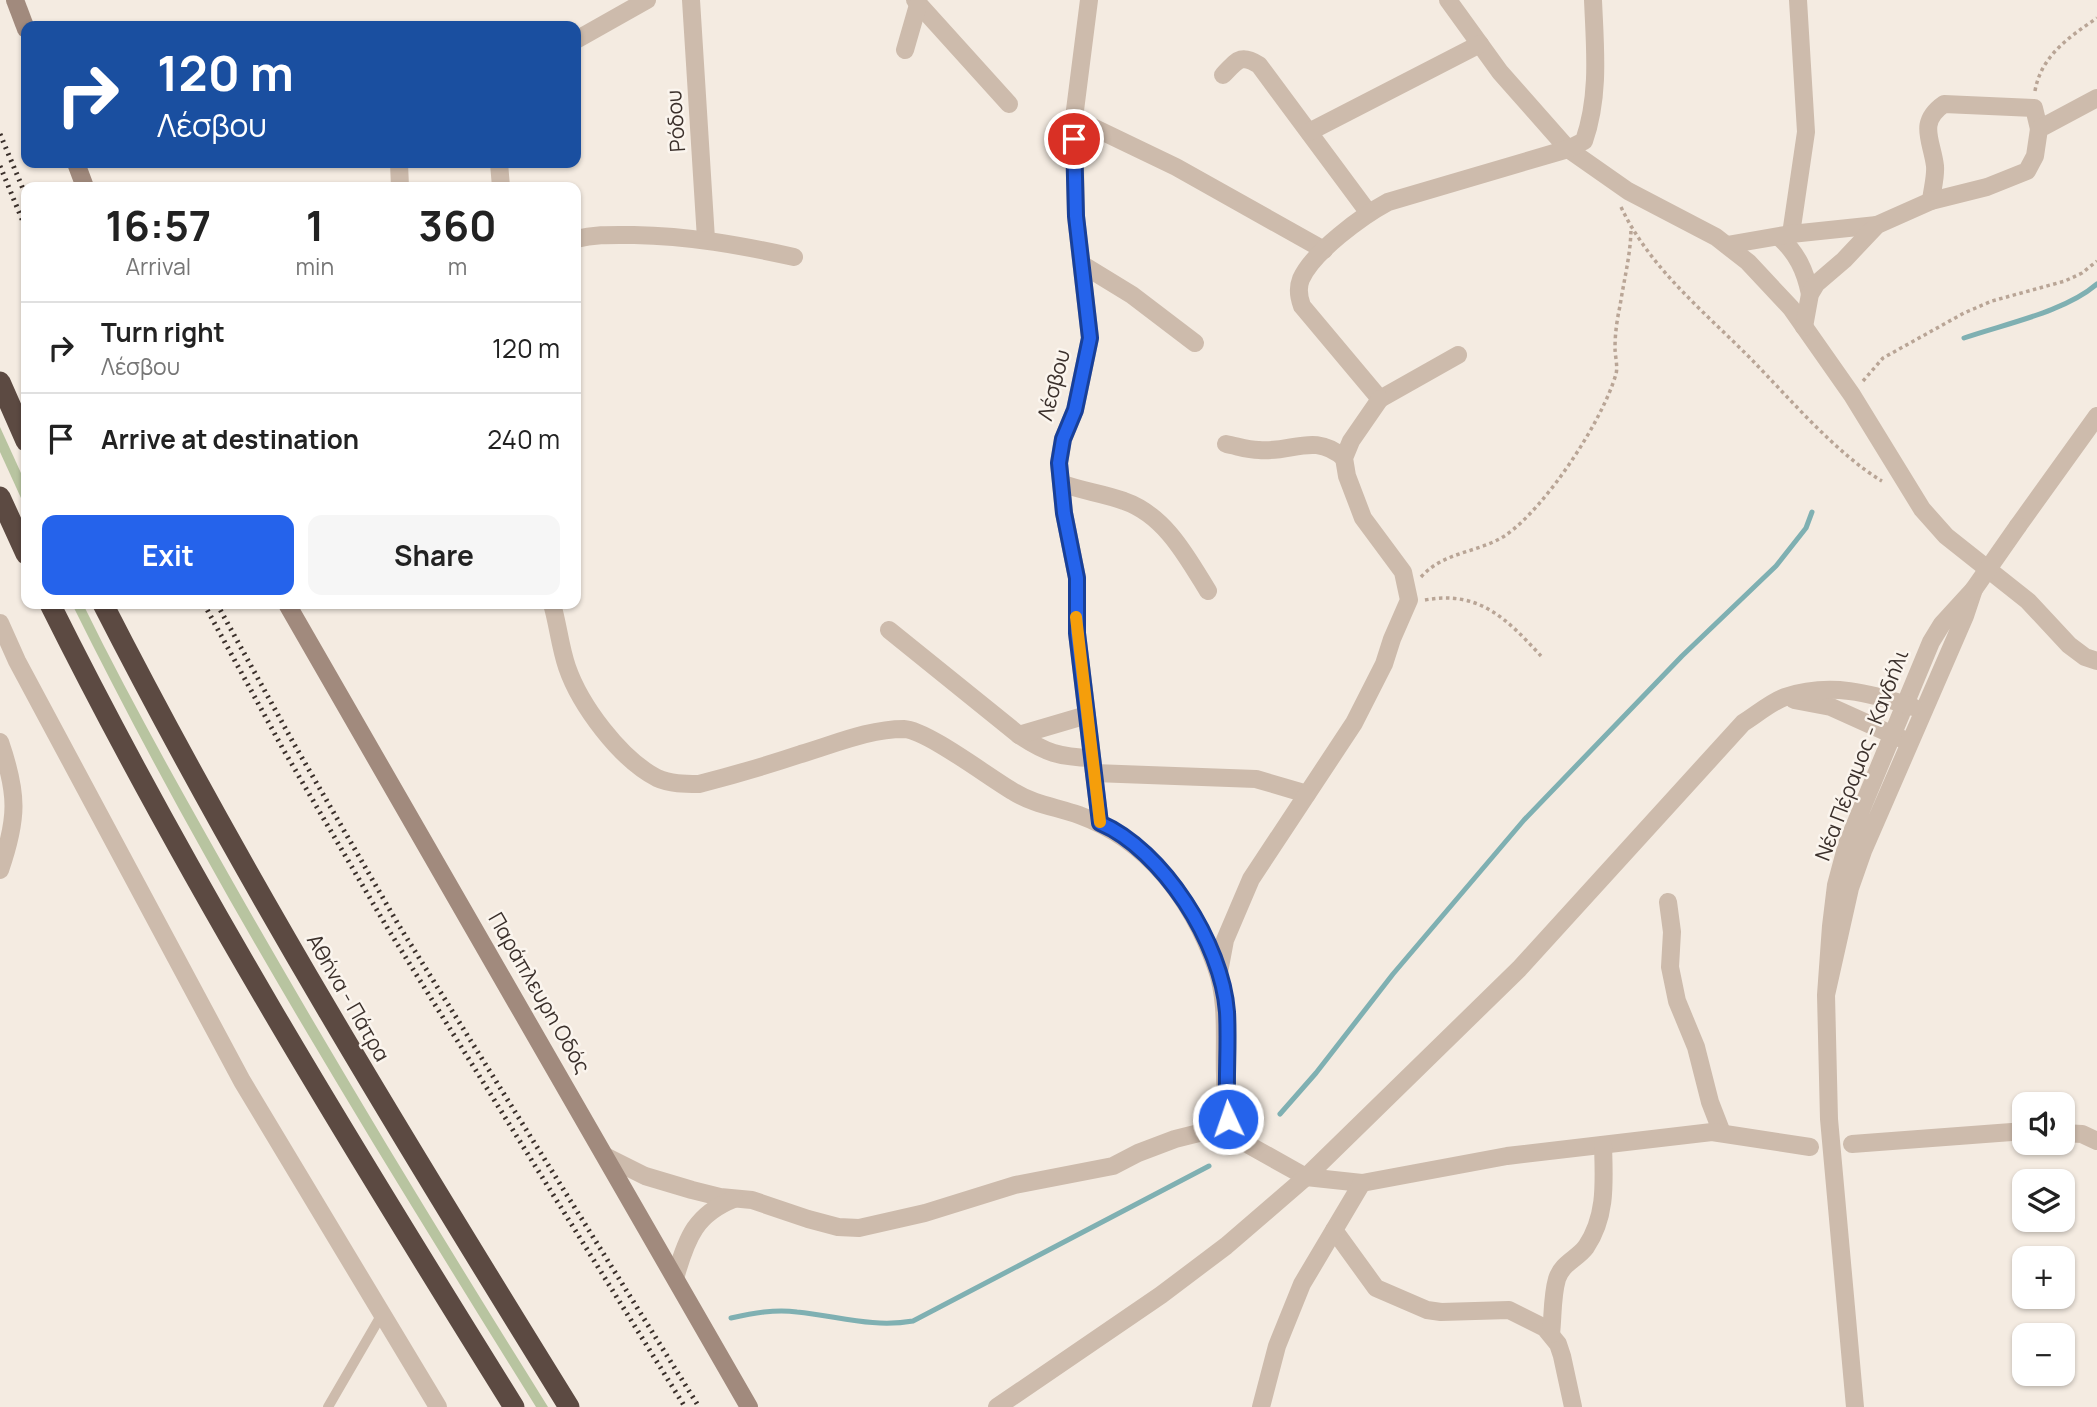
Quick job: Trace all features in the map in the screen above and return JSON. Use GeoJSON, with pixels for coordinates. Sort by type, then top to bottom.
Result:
{"type":"FeatureCollection","features":[{"type":"Feature","properties":{"kind":"highway"},"geometry":{"type":"LineString","coordinates":[[0,383],[21,430]]}},
{"type":"Feature","properties":{"kind":"highway"},"geometry":{"type":"LineString","coordinates":[[0,497],[21,543]]}},
{"type":"Feature","properties":{"kind":"highway"},"geometry":{"type":"LineString","coordinates":[[53,609],[102,706],[264,998],[361,1161],[514,1407]]}},
{"type":"Feature","properties":{"kind":"highway","name":"Αθήνα - Πάτρα"},"geometry":{"type":"LineString","coordinates":[[106,609],[212,809],[304,973],[402,1138],[569,1407]]}},
{"type":"Feature","properties":{"kind":"main road"},"geometry":{"type":"LineString","coordinates":[[15,0],[23,21]]}},
{"type":"Feature","properties":{"kind":"main road","name":"Παράπλευρη Οδός"},"geometry":{"type":"LineString","coordinates":[[290,609],[676,1275],[749,1407]]}},
{"type":"Feature","properties":{"kind":"street"},"geometry":{"type":"LineString","coordinates":[[581,37],[646,0]]}},
{"type":"Feature","properties":{"kind":"street","name":"Ρόδου"},"geometry":{"type":"LineString","coordinates":[[691,0],[706,239]]}},
{"type":"Feature","properties":{"kind":"street","name":"Λέσβου"},"geometry":{"type":"LineString","coordinates":[[1089,0],[1074,118],[1076,216],[1090,338],[1075,410],[1063,439],[1059,463],[1060,483],[1077,578],[1077,633],[1100,823]]}},
{"type":"Feature","properties":{"kind":"street"},"geometry":{"type":"LineString","coordinates":[[1448,0],[1500,72],[1568,149],[1610,179],[1727,245],[1748,262],[1791,308],[1852,395],[1908,490],[1946,536],[2028,601],[2068,645],[2085,657],[2097,661]]}},
{"type":"Feature","properties":{"kind":"street"},"geometry":{"type":"LineString","coordinates":[[1380,399],[1302,306],[1298,295],[1301,279],[1324,250],[1368,212],[1388,202],[1568,149],[1584,141],[1594,104],[1596,69],[1593,0]]}},
{"type":"Feature","properties":{"kind":"street"},"geometry":{"type":"LineString","coordinates":[[1798,0],[1806,132],[1785,235],[1803,267],[1810,295]]}},
{"type":"Feature","properties":{"kind":"street"},"geometry":{"type":"LineString","coordinates":[[905,50],[917,2]]}},
{"type":"Feature","properties":{"kind":"street"},"geometry":{"type":"LineString","coordinates":[[917,2],[1009,104]]}},
{"type":"Feature","properties":{"kind":"street"},"geometry":{"type":"LineString","coordinates":[[1309,132],[1480,44]]}},
{"type":"Feature","properties":{"kind":"street"},"geometry":{"type":"LineString","coordinates":[[1223,75],[1239,59],[1248,58],[1259,65],[1368,212]]}},
{"type":"Feature","properties":{"kind":"street"},"geometry":{"type":"LineString","coordinates":[[2039,130],[2097,98]]}},
{"type":"Feature","properties":{"kind":"street"},"geometry":{"type":"LineString","coordinates":[[1727,245],[1785,235],[1877,225],[1931,201],[1987,187],[2027,171],[2035,156],[2039,130],[2034,108],[1944,104],[1932,113],[1927,129],[1935,167],[1931,201]]}},
{"type":"Feature","properties":{"kind":"street"},"geometry":{"type":"LineString","coordinates":[[1074,118],[1123,139],[1324,250]]}},
{"type":"Feature","properties":{"kind":"street"},"geometry":{"type":"LineString","coordinates":[[1804,327],[1810,295],[1816,284],[1844,260],[1877,225]]}},
{"type":"Feature","properties":{"kind":"street"},"geometry":{"type":"LineString","coordinates":[[581,238],[595,234],[706,239],[794,257]]}},
{"type":"Feature","properties":{"kind":"street"},"geometry":{"type":"LineString","coordinates":[[1083,265],[1132,295],[1195,343]]}},
{"type":"Feature","properties":{"kind":"street"},"geometry":{"type":"LineString","coordinates":[[1219,976],[1225,940],[1245,891],[1281,831],[1340,746],[1371,692],[1409,600],[1403,572],[1363,518],[1347,476],[1344,458],[1351,441],[1380,399],[1458,355]]}},
{"type":"Feature","properties":{"kind":"street","name":"Νέα Πέραμος - Κανδήλι"},"geometry":{"type":"LineString","coordinates":[[1855,1407],[1829,1119],[1825,995],[1836,885],[1847,844],[1931,642],[1942,624],[1974,589],[2097,416]]}},
{"type":"Feature","properties":{"kind":"street"},"geometry":{"type":"LineString","coordinates":[[1226,444],[1260,450],[1309,444],[1323,445],[1332,448],[1344,458]]}},
{"type":"Feature","properties":{"kind":"street"},"geometry":{"type":"LineString","coordinates":[[1060,483],[1126,501],[1150,517],[1176,541],[1209,591]]}},
{"type":"Feature","properties":{"kind":"street","name":"Νέα Πέραμος - Κανδήλι"},"geometry":{"type":"LineString","coordinates":[[1825,995],[1850,888],[1874,821],[1965,616],[1974,589]]}},
{"type":"Feature","properties":{"kind":"street"},"geometry":{"type":"LineString","coordinates":[[553,609],[567,667],[583,701],[631,759],[658,778],[680,784],[699,784],[860,735],[908,729],[1016,793],[1040,805],[1100,823],[1131,842],[1165,874],[1183,899],[1204,937],[1219,976],[1227,1010],[1228,1119],[1238,1139]]}},
{"type":"Feature","properties":{"kind":"street"},"geometry":{"type":"LineString","coordinates":[[0,625],[242,1080],[438,1407]]}},
{"type":"Feature","properties":{"kind":"street"},"geometry":{"type":"LineString","coordinates":[[889,630],[1019,735],[1054,756],[1093,766],[1256,779],[1307,794]]}},
{"type":"Feature","properties":{"kind":"street"},"geometry":{"type":"LineString","coordinates":[[997,1407],[1161,1295],[1226,1246],[1306,1177],[1519,968],[1743,723],[1783,698],[1810,692],[1847,689],[1865,691],[1922,711]]}},
{"type":"Feature","properties":{"kind":"street"},"geometry":{"type":"LineString","coordinates":[[1783,698],[1831,707],[1909,742]]}},
{"type":"Feature","properties":{"kind":"street"},"geometry":{"type":"LineString","coordinates":[[1019,735],[1087,715]]}},
{"type":"Feature","properties":{"kind":"street"},"geometry":{"type":"LineString","coordinates":[[0,742],[9,767],[16,806],[0,870]]}},
{"type":"Feature","properties":{"kind":"street"},"geometry":{"type":"LineString","coordinates":[[1668,902],[1672,932],[1670,967],[1676,1001],[1696,1047],[1710,1102],[1722,1133]]}},
{"type":"Feature","properties":{"kind":"street"},"geometry":{"type":"LineString","coordinates":[[607,1157],[645,1176],[720,1197],[777,1207],[808,1220],[838,1227],[859,1228],[925,1213],[1015,1185],[1113,1166],[1138,1153],[1199,1133],[1219,1133],[1238,1139],[1306,1177],[1362,1183],[1507,1156],[1712,1132],[1810,1147]]}},
{"type":"Feature","properties":{"kind":"street"},"geometry":{"type":"LineString","coordinates":[[1852,1144],[2012,1132]]}},
{"type":"Feature","properties":{"kind":"street"},"geometry":{"type":"LineString","coordinates":[[2075,1133],[2082,1133],[2097,1141]]}},
{"type":"Feature","properties":{"kind":"street"},"geometry":{"type":"LineString","coordinates":[[1550,1334],[1557,1279],[1569,1260],[1584,1249],[1602,1210],[1605,1193],[1603,1145]]}},
{"type":"Feature","properties":{"kind":"street"},"geometry":{"type":"LineString","coordinates":[[1261,1407],[1278,1346],[1302,1284],[1362,1183]]}},
{"type":"Feature","properties":{"kind":"street"},"geometry":{"type":"LineString","coordinates":[[676,1275],[682,1254],[701,1219],[713,1207],[736,1198]]}},
{"type":"Feature","properties":{"kind":"street"},"geometry":{"type":"LineString","coordinates":[[1334,1230],[1376,1288],[1427,1310],[1509,1310],[1534,1320],[1550,1334],[1562,1356],[1573,1407]]}},
{"type":"Feature","properties":{"kind":"lane"},"geometry":{"type":"LineString","coordinates":[[328,1407],[382,1314]]}},
{"type":"Feature","properties":{"kind":"path"},"geometry":{"type":"LineString","coordinates":[[2034,108],[2038,75],[2048,60],[2066,39],[2097,18]]}},
{"type":"Feature","properties":{"kind":"path"},"geometry":{"type":"LineString","coordinates":[[1610,179],[1630,227],[1653,260],[1679,289],[1822,430],[1873,476],[1889,485],[1908,490]]}},
{"type":"Feature","properties":{"kind":"path"},"geometry":{"type":"LineString","coordinates":[[1541,656],[1512,624],[1490,609],[1465,598],[1443,596],[1418,602],[1409,600],[1423,574],[1438,562],[1488,544],[1504,536],[1525,519],[1562,472],[1584,438],[1617,372],[1615,345],[1631,246],[1630,227]]}},
{"type":"Feature","properties":{"kind":"path"},"geometry":{"type":"LineString","coordinates":[[1852,395],[1883,358],[1903,346],[1964,313],[1993,301],[2065,281],[2097,261]]}},
{"type":"Feature","properties":{"kind":"green space"},"geometry":{"type":"Polygon","coordinates":[[[0,427],[21,473],[21,498],[0,452],[0,427]]]}},
{"type":"Feature","properties":{"kind":"green space"},"geometry":{"type":"Polygon","coordinates":[[[75,609],[86,609],[221,862],[392,1154],[548,1407],[536,1407],[354,1111],[236,911],[75,609]]]}},
{"type":"Feature","properties":{"kind":"waterway"},"geometry":{"type":"LineString","coordinates":[[1964,338],[2051,310],[2084,294],[2097,284]]}},
{"type":"Feature","properties":{"kind":"waterway"},"geometry":{"type":"LineString","coordinates":[[1280,1114],[1316,1073],[1393,974],[1524,820],[1682,656],[1776,566],[1806,528],[1812,512]]}},
{"type":"Feature","properties":{"kind":"waterway"},"geometry":{"type":"LineString","coordinates":[[731,1318],[780,1311],[869,1322],[913,1321],[1209,1166]]}},
{"type":"Feature","properties":{"kind":"railway"},"geometry":{"type":"LineString","coordinates":[[0,134],[21,184]]}},
{"type":"Feature","properties":{"kind":"railway"},"geometry":{"type":"LineString","coordinates":[[0,166],[21,217]]}},
{"type":"Feature","properties":{"kind":"railway"},"geometry":{"type":"LineString","coordinates":[[207,609],[283,749],[388,929],[685,1407]]}},
{"type":"Feature","properties":{"kind":"railway"},"geometry":{"type":"LineString","coordinates":[[220,609],[398,924],[699,1407]]}},
{"type":"Feature","properties":{"kind":"slow traffic"},"geometry":{"type":"LineString","coordinates":[[1076,617],[1100,822]]}},
{"type":"Feature","properties":{"kind":"route"},"geometry":{"type":"LineString","coordinates":[[1074,139],[1076,216],[1090,338],[1075,410],[1063,439],[1059,463],[1064,513],[1077,578],[1080,669],[1100,823],[1131,842],[1165,874],[1183,899],[1204,937],[1217,968],[1227,1010],[1228,1119]]}}]}
